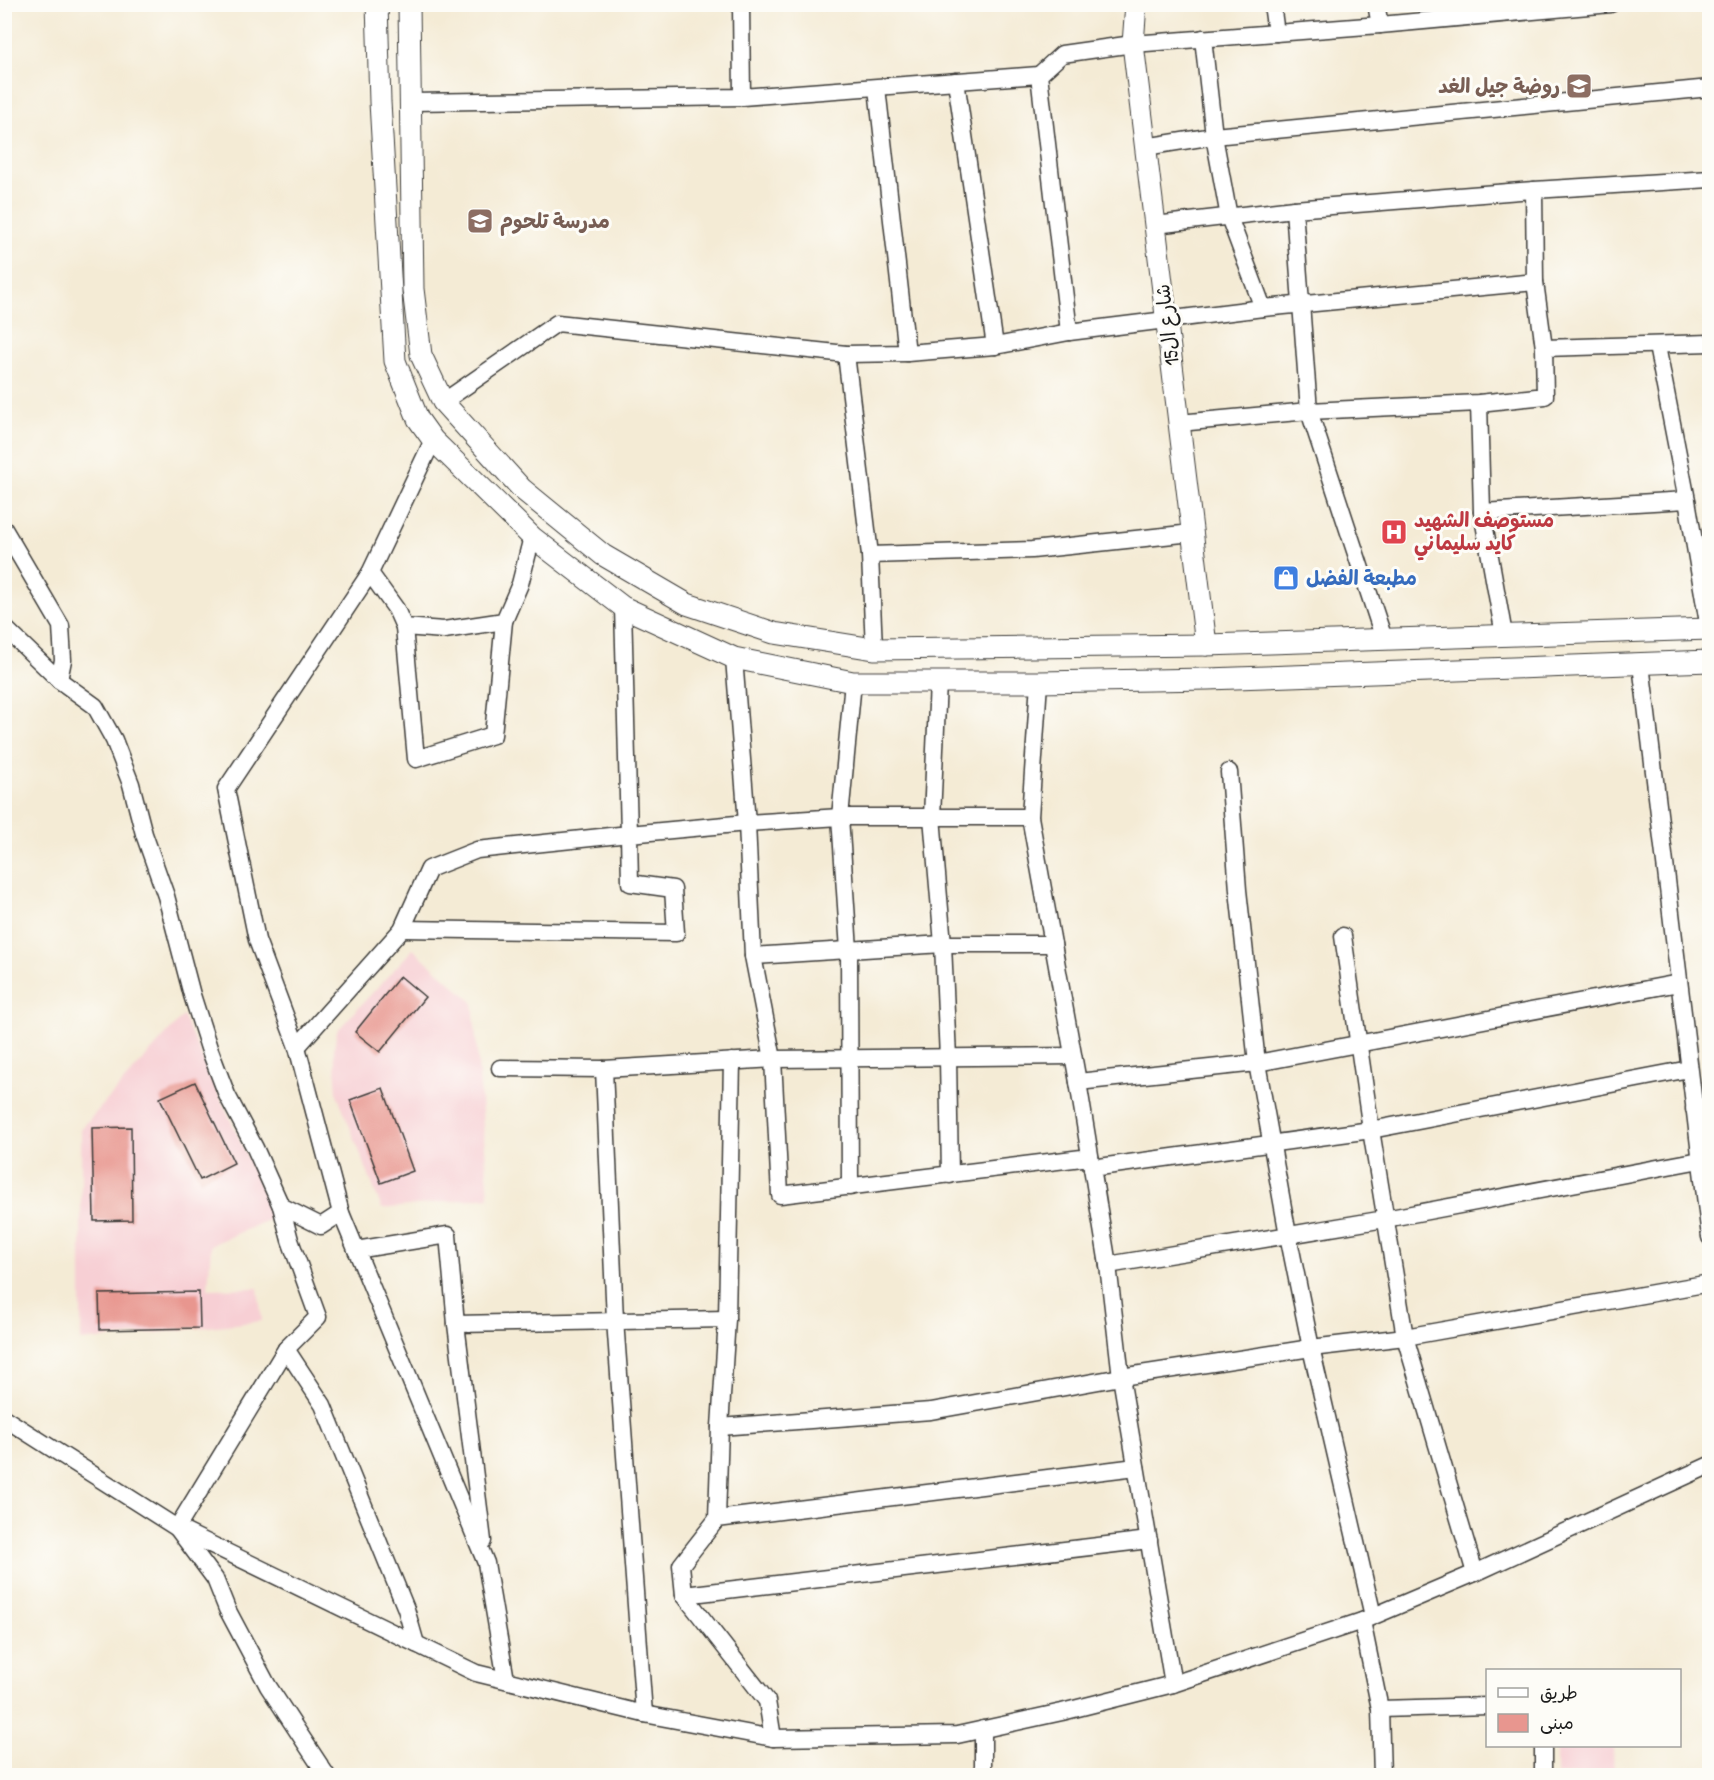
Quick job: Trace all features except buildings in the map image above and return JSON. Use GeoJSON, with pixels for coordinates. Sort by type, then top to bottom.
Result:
{"type":"FeatureCollection","features":[{"type":"Feature","properties":{"kind":"main road"},"geometry":{"type":"LineString","coordinates":[[377,4],[381,126],[395,361],[418,419],[434,440],[532,537],[623,607],[734,658],[853,682],[1208,679],[1710,661]]}},
{"type":"Feature","properties":{"kind":"main road"},"geometry":{"type":"LineString","coordinates":[[409,4],[413,289],[421,355],[443,402],[522,489],[603,555],[687,604],[774,633],[874,649],[1206,645],[1709,629]]}},
{"type":"Feature","properties":{"kind":"main road","name":"شارع ال15"},"geometry":{"type":"LineString","coordinates":[[1136,4],[1133,44],[1206,645]]}},
{"type":"Feature","properties":{"kind":"street"},"geometry":{"type":"LineString","coordinates":[[741,4],[742,97]]}},
{"type":"Feature","properties":{"kind":"street"},"geometry":{"type":"LineString","coordinates":[[1272,4],[1276,33]]}},
{"type":"Feature","properties":{"kind":"street"},"geometry":{"type":"LineString","coordinates":[[1376,4],[1380,26]]}},
{"type":"Feature","properties":{"kind":"street"},"geometry":{"type":"LineString","coordinates":[[411,102],[742,97],[1040,75],[1062,54],[1133,44],[1380,26],[1448,11],[1611,4]]}},
{"type":"Feature","properties":{"kind":"street"},"geometry":{"type":"LineString","coordinates":[[1203,38],[1214,136],[1230,217],[1263,308]]}},
{"type":"Feature","properties":{"kind":"street"},"geometry":{"type":"LineString","coordinates":[[1040,75],[1070,332]]}},
{"type":"Feature","properties":{"kind":"street"},"geometry":{"type":"LineString","coordinates":[[956,81],[995,346]]}},
{"type":"Feature","properties":{"kind":"street"},"geometry":{"type":"LineString","coordinates":[[877,88],[907,353]]}},
{"type":"Feature","properties":{"kind":"street"},"geometry":{"type":"LineString","coordinates":[[1145,147],[1214,136],[1710,88]]}},
{"type":"Feature","properties":{"kind":"street"},"geometry":{"type":"LineString","coordinates":[[1155,225],[1294,209],[1710,179]]}},
{"type":"Feature","properties":{"kind":"street"},"geometry":{"type":"LineString","coordinates":[[1179,423],[1309,411],[1479,403],[1545,396],[1544,348],[1535,282],[1534,190]]}},
{"type":"Feature","properties":{"kind":"street"},"geometry":{"type":"LineString","coordinates":[[1294,209],[1309,411],[1384,639]]}},
{"type":"Feature","properties":{"kind":"street"},"geometry":{"type":"LineString","coordinates":[[443,402],[557,323],[846,354],[907,353],[995,346],[1070,332],[1263,308],[1535,282]]}},
{"type":"Feature","properties":{"kind":"street"},"geometry":{"type":"LineString","coordinates":[[1544,348],[1710,343]]}},
{"type":"Feature","properties":{"kind":"street"},"geometry":{"type":"LineString","coordinates":[[1657,346],[1709,629]]}},
{"type":"Feature","properties":{"kind":"street"},"geometry":{"type":"LineString","coordinates":[[846,354],[870,555],[874,649]]}},
{"type":"Feature","properties":{"kind":"street"},"geometry":{"type":"LineString","coordinates":[[1479,403],[1482,512],[1504,635]]}},
{"type":"Feature","properties":{"kind":"street"},"geometry":{"type":"LineString","coordinates":[[434,440],[370,573],[226,789],[256,940],[297,1047],[341,1213],[486,1563]]}},
{"type":"Feature","properties":{"kind":"street"},"geometry":{"type":"LineString","coordinates":[[1482,512],[1687,500]]}},
{"type":"Feature","properties":{"kind":"street"},"geometry":{"type":"LineString","coordinates":[[4,529],[61,626],[63,660],[58,680]]}},
{"type":"Feature","properties":{"kind":"street"},"geometry":{"type":"LineString","coordinates":[[870,555],[1032,550],[1192,533]]}},
{"type":"Feature","properties":{"kind":"street"},"geometry":{"type":"LineString","coordinates":[[370,573],[396,609],[404,627],[416,759],[493,735],[504,621],[520,584],[532,537]]}},
{"type":"Feature","properties":{"kind":"street"},"geometry":{"type":"LineString","coordinates":[[402,929],[676,933],[673,889],[630,884],[623,607]]}},
{"type":"Feature","properties":{"kind":"street"},"geometry":{"type":"LineString","coordinates":[[404,627],[444,630],[504,621]]}},
{"type":"Feature","properties":{"kind":"street"},"geometry":{"type":"LineString","coordinates":[[4,627],[58,680],[95,706],[114,740],[131,784],[144,834],[166,896],[192,995],[209,1048],[227,1095],[255,1148],[281,1206],[290,1240],[318,1317],[286,1349],[177,1528]]}},
{"type":"Feature","properties":{"kind":"street"},"geometry":{"type":"LineString","coordinates":[[734,658],[747,822],[753,956],[773,1059],[780,1195],[950,1175],[1272,1144],[1371,1130],[1689,1069]]}},
{"type":"Feature","properties":{"kind":"street"},"geometry":{"type":"LineString","coordinates":[[1641,664],[1689,1069],[1702,1106],[1700,1160],[1710,1237]]}},
{"type":"Feature","properties":{"kind":"street"},"geometry":{"type":"LineString","coordinates":[[850,1187],[849,950],[840,817],[853,682]]}},
{"type":"Feature","properties":{"kind":"street"},"geometry":{"type":"LineString","coordinates":[[938,682],[932,817],[943,944],[950,1175]]}},
{"type":"Feature","properties":{"kind":"street"},"geometry":{"type":"LineString","coordinates":[[1038,682],[1030,817],[1078,1082],[1108,1265],[1120,1377],[1173,1684]]}},
{"type":"Feature","properties":{"kind":"street"},"geometry":{"type":"LineString","coordinates":[[1229,772],[1238,890],[1257,1063],[1288,1235],[1368,1619],[1380,1709],[1382,1776]]}},
{"type":"Feature","properties":{"kind":"street"},"geometry":{"type":"LineString","coordinates":[[297,1047],[402,929],[429,869],[477,850],[747,822],[840,817],[1030,817]]}},
{"type":"Feature","properties":{"kind":"street"},"geometry":{"type":"LineString","coordinates":[[1343,936],[1371,1130],[1405,1336],[1475,1573]]}},
{"type":"Feature","properties":{"kind":"street"},"geometry":{"type":"LineString","coordinates":[[753,956],[943,944],[1053,944]]}},
{"type":"Feature","properties":{"kind":"street"},"geometry":{"type":"LineString","coordinates":[[1078,1082],[1257,1063],[1358,1046],[1679,983]]}},
{"type":"Feature","properties":{"kind":"street"},"geometry":{"type":"LineString","coordinates":[[500,1068],[604,1069],[773,1059],[1073,1056]]}},
{"type":"Feature","properties":{"kind":"street"},"geometry":{"type":"LineString","coordinates":[[732,1061],[727,1319],[717,1519],[681,1565],[684,1595],[767,1701],[773,1738]]}},
{"type":"Feature","properties":{"kind":"street"},"geometry":{"type":"LineString","coordinates":[[604,1069],[615,1320],[644,1714]]}},
{"type":"Feature","properties":{"kind":"street"},"geometry":{"type":"LineString","coordinates":[[1108,1265],[1385,1219],[1700,1160]]}},
{"type":"Feature","properties":{"kind":"street"},"geometry":{"type":"LineString","coordinates":[[281,1206],[321,1226],[341,1213]]}},
{"type":"Feature","properties":{"kind":"street"},"geometry":{"type":"LineString","coordinates":[[357,1251],[448,1235],[456,1324],[486,1563],[506,1680]]}},
{"type":"Feature","properties":{"kind":"street"},"geometry":{"type":"LineString","coordinates":[[720,1427],[931,1411],[1120,1377],[1405,1336],[1710,1283]]}},
{"type":"Feature","properties":{"kind":"street"},"geometry":{"type":"LineString","coordinates":[[456,1324],[727,1319]]}},
{"type":"Feature","properties":{"kind":"street"},"geometry":{"type":"LineString","coordinates":[[286,1349],[323,1405],[406,1609],[416,1644]]}},
{"type":"Feature","properties":{"kind":"street"},"geometry":{"type":"LineString","coordinates":[[4,1418],[177,1528],[476,1673],[644,1714],[773,1738],[957,1735],[1173,1684],[1368,1619],[1475,1573],[1710,1465]]}},
{"type":"Feature","properties":{"kind":"street"},"geometry":{"type":"LineString","coordinates":[[717,1519],[1136,1467]]}},
{"type":"Feature","properties":{"kind":"street"},"geometry":{"type":"LineString","coordinates":[[177,1528],[215,1579],[227,1610],[268,1686],[327,1776]]}},
{"type":"Feature","properties":{"kind":"street"},"geometry":{"type":"LineString","coordinates":[[684,1595],[1149,1540]]}},
{"type":"Feature","properties":{"kind":"street"},"geometry":{"type":"LineString","coordinates":[[1380,1709],[1486,1706]]}},
{"type":"Feature","properties":{"kind":"street"},"geometry":{"type":"LineString","coordinates":[[983,1729],[983,1776]]}},
{"type":"Feature","properties":{"kind":"street"},"geometry":{"type":"LineString","coordinates":[[1543,1747],[1543,1776]]}},
{"type":"Feature","properties":{"kind":"shaded area"},"geometry":{"type":"Polygon","coordinates":[[[413,949],[473,1002],[489,1197],[382,1209],[337,1094],[334,1048],[337,1031],[413,949]]]}},
{"type":"Feature","properties":{"kind":"shaded area"},"geometry":{"type":"Polygon","coordinates":[[[183,1016],[275,1217],[211,1245],[208,1289],[258,1288],[262,1321],[81,1341],[81,1129],[183,1016]]]}},
{"type":"Feature","properties":{"kind":"shaded area"},"geometry":{"type":"Polygon","coordinates":[[[1556,1747],[1613,1747],[1614,1775],[1556,1775],[1556,1747]]]}},
{"type":"Feature","properties":{"kind":"place","name":"روضة جيل الغد"},"geometry":{"type":"Point","coordinates":[1579,86]}},
{"type":"Feature","properties":{"kind":"place","name":"مدرسة تلحوم"},"geometry":{"type":"Point","coordinates":[480,221]}},
{"type":"Feature","properties":{"kind":"place","name":"مستوصف الشهيد كايد سليماني"},"geometry":{"type":"Point","coordinates":[1394,532]}},
{"type":"Feature","properties":{"kind":"place","name":"مطبعة الفضل"},"geometry":{"type":"Point","coordinates":[1286,578]}}]}
